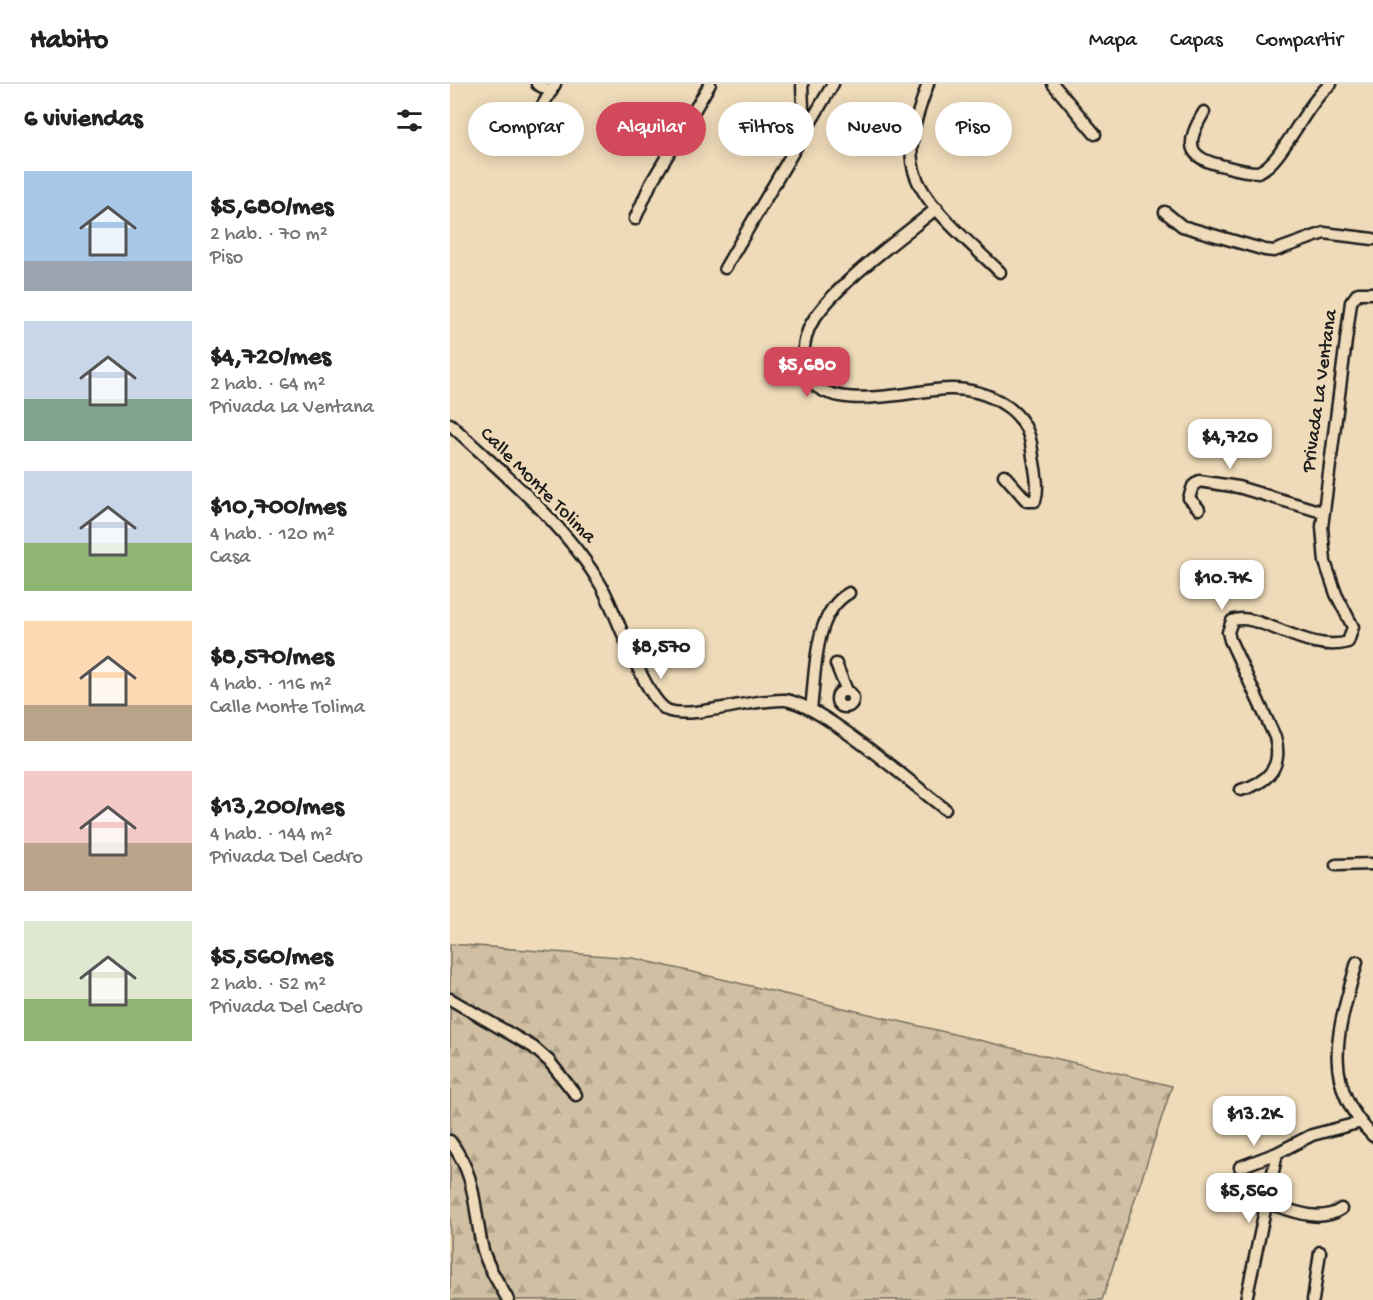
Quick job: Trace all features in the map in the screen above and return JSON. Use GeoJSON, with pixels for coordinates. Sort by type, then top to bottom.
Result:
{"type":"FeatureCollection","features":[{"type":"Feature","properties":{"kind":"street"},"geometry":{"type":"LineString","coordinates":[[537,84],[553,88],[545,102]]}},
{"type":"Feature","properties":{"kind":"street"},"geometry":{"type":"LineString","coordinates":[[635,219],[651,183],[710,84]]}},
{"type":"Feature","properties":{"kind":"street"},"geometry":{"type":"LineString","coordinates":[[802,84],[803,102]]}},
{"type":"Feature","properties":{"kind":"street"},"geometry":{"type":"LineString","coordinates":[[814,116],[833,84]]}},
{"type":"Feature","properties":{"kind":"street"},"geometry":{"type":"LineString","coordinates":[[928,84],[918,110],[912,153],[914,172],[937,208],[1000,272]]}},
{"type":"Feature","properties":{"kind":"street"},"geometry":{"type":"LineString","coordinates":[[1204,112],[1192,137],[1191,146],[1198,158],[1208,163],[1258,172],[1273,159],[1314,100],[1331,84]]}},
{"type":"Feature","properties":{"kind":"street"},"geometry":{"type":"LineString","coordinates":[[1060,85],[1095,134]]}},
{"type":"Feature","properties":{"kind":"street"},"geometry":{"type":"LineString","coordinates":[[725,268],[791,156]]}},
{"type":"Feature","properties":{"kind":"street"},"geometry":{"type":"LineString","coordinates":[[937,208],[828,300],[808,330],[804,346],[804,374],[819,390],[833,394],[883,398],[951,389],[977,392],[995,398],[1016,412],[1027,428],[1035,476],[1035,501],[1027,501],[1004,475]]}},
{"type":"Feature","properties":{"kind":"street"},"geometry":{"type":"LineString","coordinates":[[1164,212],[1182,226],[1264,250],[1274,251],[1324,232],[1373,239]]}},
{"type":"Feature","properties":{"kind":"street","name":"Privada La Ventana"},"geometry":{"type":"LineString","coordinates":[[1241,790],[1267,778],[1277,763],[1279,754],[1275,737],[1233,650],[1228,632],[1229,625],[1234,619],[1244,618],[1330,646],[1348,642],[1353,627],[1336,594],[1325,562],[1322,512],[1351,302],[1358,293],[1373,293]]}},
{"type":"Feature","properties":{"kind":"street","name":"Calle Monte Tolima"},"geometry":{"type":"LineString","coordinates":[[450,424],[564,533],[585,560],[602,588],[653,695],[661,705],[668,710],[686,712],[770,700],[796,702],[812,709],[835,725],[945,809]]}},
{"type":"Feature","properties":{"kind":"street"},"geometry":{"type":"LineString","coordinates":[[1199,509],[1189,498],[1192,486],[1199,481],[1238,486],[1322,512]]}},
{"type":"Feature","properties":{"kind":"street"},"geometry":{"type":"LineString","coordinates":[[812,709],[823,629],[835,602],[849,593]]}},
{"type":"Feature","properties":{"kind":"street"},"geometry":{"type":"LineString","coordinates":[[835,725],[843,707],[850,706],[853,699],[847,691],[836,664]]}},
{"type":"Feature","properties":{"kind":"street"},"geometry":{"type":"LineString","coordinates":[[1336,865],[1373,864]]}},
{"type":"Feature","properties":{"kind":"street"},"geometry":{"type":"LineString","coordinates":[[1357,962],[1336,1047],[1342,1086],[1358,1123],[1373,1136]]}},
{"type":"Feature","properties":{"kind":"street"},"geometry":{"type":"LineString","coordinates":[[450,999],[533,1047],[549,1061],[576,1095]]}},
{"type":"Feature","properties":{"kind":"street"},"geometry":{"type":"LineString","coordinates":[[1240,1167],[1277,1153],[1312,1135],[1358,1123]]}},
{"type":"Feature","properties":{"kind":"street"},"geometry":{"type":"LineString","coordinates":[[450,1141],[469,1172],[482,1246],[508,1300]]}},
{"type":"Feature","properties":{"kind":"street"},"geometry":{"type":"LineString","coordinates":[[1246,1300],[1277,1153]]}},
{"type":"Feature","properties":{"kind":"street"},"geometry":{"type":"LineString","coordinates":[[1268,1203],[1316,1215],[1329,1215],[1341,1209]]}},
{"type":"Feature","properties":{"kind":"street"},"geometry":{"type":"LineString","coordinates":[[1313,1300],[1320,1252]]}},
{"type":"Feature","properties":{"kind":"green space"},"geometry":{"type":"Polygon","coordinates":[[[450,944],[633,958],[1172,1086],[1102,1300],[450,1300],[450,944]]]}}]}
